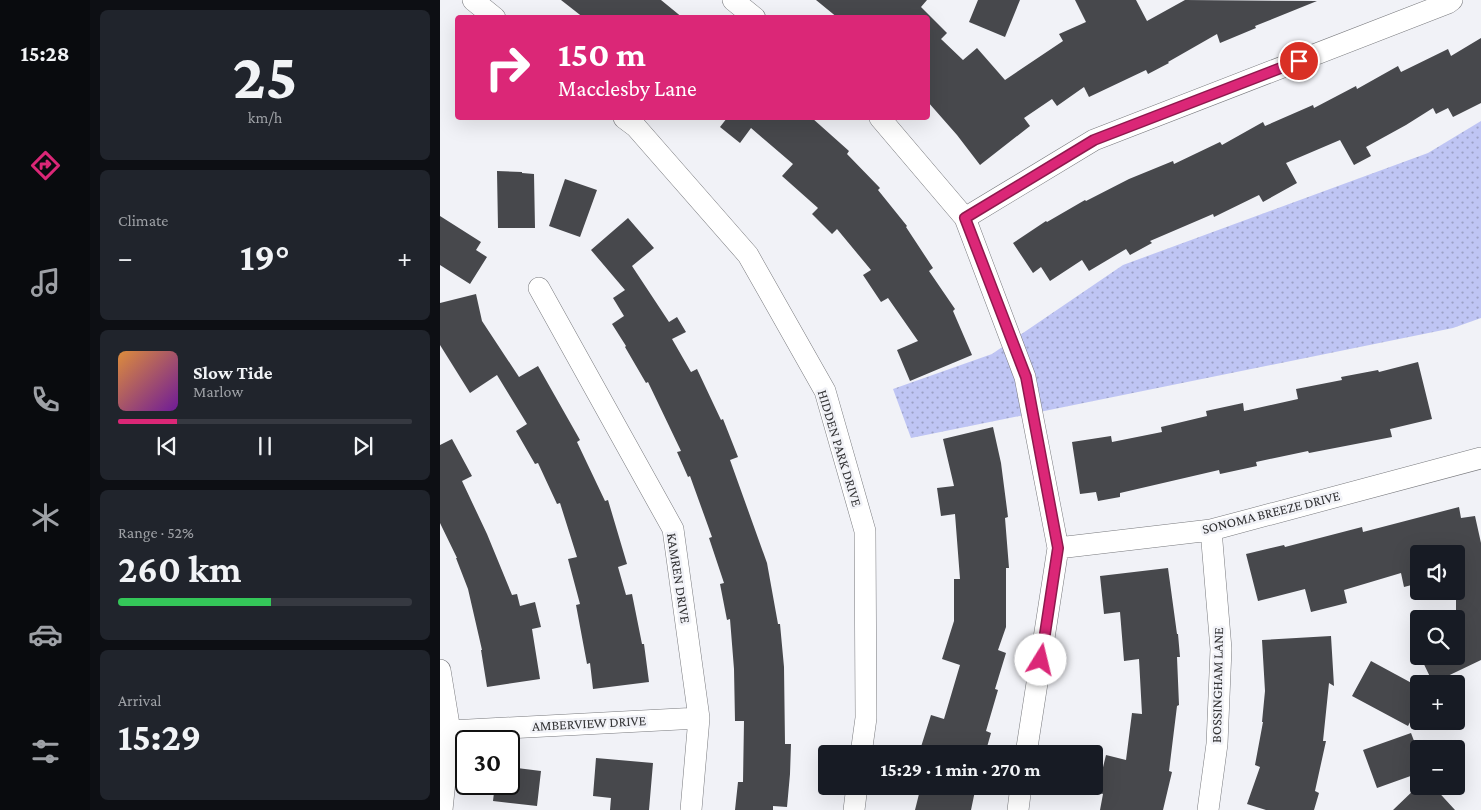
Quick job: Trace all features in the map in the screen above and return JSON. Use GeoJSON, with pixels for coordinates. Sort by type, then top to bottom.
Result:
{"type":"FeatureCollection","features":[{"type":"Feature","properties":{"kind":"street"},"geometry":{"type":"LineString","coordinates":[[473,0],[491,15]]}},
{"type":"Feature","properties":{"kind":"street"},"geometry":{"type":"LineString","coordinates":[[733,0],[751,15]]}},
{"type":"Feature","properties":{"kind":"street"},"geometry":{"type":"LineString","coordinates":[[965,218],[1094,140],[1452,0]]}},
{"type":"Feature","properties":{"kind":"street","name":"HIDDEN PARK DRIVE"},"geometry":{"type":"LineString","coordinates":[[627,120],[636,127],[748,255],[825,391],[865,531],[866,718],[862,745]]}},
{"type":"Feature","properties":{"kind":"street"},"geometry":{"type":"LineString","coordinates":[[882,120],[965,218],[1026,377],[1058,548],[1027,745]]}},
{"type":"Feature","properties":{"kind":"street","name":"KAMREN DRIVE"},"geometry":{"type":"LineString","coordinates":[[539,288],[673,529],[698,718],[690,810]]}},
{"type":"Feature","properties":{"kind":"street","name":"SONOMA BREEZE DRIVE"},"geometry":{"type":"LineString","coordinates":[[1058,548],[1211,530],[1481,458]]}},
{"type":"Feature","properties":{"kind":"street","name":"BOSSINGHAM LANE"},"geometry":{"type":"LineString","coordinates":[[1208,810],[1217,744],[1221,649],[1211,530]]}},
{"type":"Feature","properties":{"kind":"street"},"geometry":{"type":"LineString","coordinates":[[440,670],[450,730],[442,810]]}},
{"type":"Feature","properties":{"kind":"street","name":"AMBERVIEW DRIVE"},"geometry":{"type":"LineString","coordinates":[[450,730],[698,718]]}},
{"type":"Feature","properties":{"kind":"street"},"geometry":{"type":"LineString","coordinates":[[854,810],[856,795]]}},
{"type":"Feature","properties":{"kind":"street"},"geometry":{"type":"LineString","coordinates":[[1018,810],[1020,795]]}},
{"type":"Feature","properties":{"kind":"shaded area"},"geometry":{"type":"Polygon","coordinates":[[[1481,121],[1481,318],[1453,328],[911,438],[893,389],[992,354],[1123,265],[1428,153],[1481,121]]]}},
{"type":"Feature","properties":{"kind":"building"},"geometry":{"type":"Polygon","coordinates":[[[561,0],[661,0],[679,15],[580,15],[561,0]]]}},
{"type":"Feature","properties":{"kind":"building"},"geometry":{"type":"Polygon","coordinates":[[[816,0],[927,0],[921,7],[929,15],[834,15],[816,0]]]}},
{"type":"Feature","properties":{"kind":"building"},"geometry":{"type":"Polygon","coordinates":[[[978,0],[1020,0],[1005,37],[969,22],[978,0]]]}},
{"type":"Feature","properties":{"kind":"building"},"geometry":{"type":"Polygon","coordinates":[[[1075,0],[1136,0],[1147,21],[1185,0],[1317,1],[1255,26],[1256,28],[1220,43],[1217,34],[1148,74],[1146,70],[1089,97],[1084,87],[1057,106],[1052,99],[1024,118],[1030,126],[980,165],[930,104],[930,16],[947,33],[941,39],[963,60],[977,48],[1005,80],[1063,41],[1059,34],[1086,22],[1075,0]]]}},
{"type":"Feature","properties":{"kind":"building"},"geometry":{"type":"Polygon","coordinates":[[[1481,38],[1481,103],[1453,117],[1448,108],[1436,114],[1433,108],[1366,147],[1371,156],[1354,165],[1340,140],[1286,163],[1297,183],[1263,202],[1259,195],[1214,217],[1213,214],[1150,241],[1152,243],[1130,255],[1126,249],[1089,271],[1082,260],[1050,281],[1041,267],[1033,273],[1013,243],[1046,221],[1129,179],[1173,161],[1174,164],[1220,142],[1222,145],[1263,122],[1265,126],[1313,105],[1314,108],[1356,86],[1357,89],[1398,66],[1401,72],[1448,49],[1451,56],[1481,38]]]}},
{"type":"Feature","properties":{"kind":"building"},"geometry":{"type":"Polygon","coordinates":[[[725,120],[814,120],[849,151],[847,154],[880,188],[878,190],[907,226],[933,268],[929,271],[955,309],[953,311],[972,355],[910,381],[897,350],[918,341],[888,298],[881,302],[863,275],[871,270],[837,229],[832,234],[812,214],[818,208],[782,176],[793,164],[751,128],[740,143],[720,127],[725,120]]]}},
{"type":"Feature","properties":{"kind":"building"},"geometry":{"type":"Polygon","coordinates":[[[497,171],[534,174],[535,228],[498,228],[497,171]]]}},
{"type":"Feature","properties":{"kind":"building"},"geometry":{"type":"Polygon","coordinates":[[[565,179],[597,190],[580,237],[549,226],[565,179]]]}},
{"type":"Feature","properties":{"kind":"building"},"geometry":{"type":"Polygon","coordinates":[[[440,216],[481,242],[476,250],[487,257],[470,284],[440,265],[440,216]]]}},
{"type":"Feature","properties":{"kind":"building"},"geometry":{"type":"Polygon","coordinates":[[[628,218],[654,248],[632,266],[669,322],[677,317],[686,332],[672,339],[691,372],[697,369],[721,420],[723,419],[738,457],[730,460],[767,563],[778,624],[780,624],[784,667],[785,744],[791,744],[787,807],[773,806],[773,810],[735,810],[738,782],[743,782],[744,721],[735,721],[734,669],[730,619],[727,620],[720,584],[724,583],[709,538],[712,537],[690,476],[688,477],[677,452],[681,451],[648,382],[646,383],[612,324],[624,316],[613,298],[625,290],[591,250],[628,218]]]}},
{"type":"Feature","properties":{"kind":"building"},"geometry":{"type":"Polygon","coordinates":[[[476,294],[482,321],[519,377],[538,366],[580,440],[577,442],[605,501],[608,500],[627,564],[618,567],[626,595],[632,594],[642,644],[644,644],[649,682],[593,689],[590,663],[587,664],[576,605],[580,604],[568,559],[577,557],[560,503],[557,504],[538,463],[535,464],[516,431],[527,424],[497,375],[470,393],[440,345],[440,303],[476,294]]]}},
{"type":"Feature","properties":{"kind":"building"},"geometry":{"type":"Polygon","coordinates":[[[1418,362],[1432,419],[1390,429],[1392,437],[1256,462],[1257,466],[1220,474],[1219,470],[1120,493],[1120,497],[1098,501],[1096,492],[1080,494],[1072,442],[1111,436],[1112,442],[1162,432],[1161,427],[1207,416],[1206,411],[1243,403],[1244,411],[1298,399],[1296,389],[1342,380],[1341,377],[1378,370],[1379,372],[1418,362]]]}},
{"type":"Feature","properties":{"kind":"building"},"geometry":{"type":"Polygon","coordinates":[[[993,427],[1001,463],[1008,517],[1005,518],[1009,568],[1006,568],[1006,627],[998,650],[1006,653],[995,689],[998,690],[986,731],[991,733],[988,745],[922,745],[931,715],[944,719],[960,665],[942,659],[954,621],[954,579],[960,579],[955,514],[941,516],[937,488],[954,486],[943,439],[993,427]]]}},
{"type":"Feature","properties":{"kind":"building"},"geometry":{"type":"Polygon","coordinates":[[[452,439],[472,476],[462,481],[487,534],[512,595],[517,594],[520,606],[535,602],[541,627],[532,629],[540,679],[487,687],[482,650],[468,589],[457,558],[440,523],[440,445],[452,439]]]}},
{"type":"Feature","properties":{"kind":"building"},"geometry":{"type":"Polygon","coordinates":[[[1459,507],[1461,518],[1475,516],[1481,543],[1481,660],[1450,675],[1429,675],[1424,665],[1465,665],[1465,610],[1456,610],[1456,600],[1465,600],[1465,545],[1410,545],[1410,585],[1404,587],[1401,573],[1344,590],[1347,603],[1311,612],[1305,589],[1258,601],[1246,554],[1284,545],[1285,547],[1362,527],[1363,532],[1459,507]]]}},
{"type":"Feature","properties":{"kind":"building"},"geometry":{"type":"Polygon","coordinates":[[[1168,568],[1180,657],[1177,657],[1179,705],[1177,706],[1169,771],[1172,772],[1163,810],[1100,810],[1103,795],[1103,767],[1106,755],[1126,760],[1132,713],[1142,714],[1139,659],[1124,661],[1120,612],[1104,614],[1100,576],[1168,568]]]}},
{"type":"Feature","properties":{"kind":"building"},"geometry":{"type":"Polygon","coordinates":[[[1331,636],[1334,686],[1329,683],[1323,741],[1326,741],[1315,791],[1319,793],[1314,810],[1266,810],[1247,804],[1260,767],[1255,765],[1263,722],[1265,691],[1262,640],[1331,636]]]}},
{"type":"Feature","properties":{"kind":"building"},"geometry":{"type":"Polygon","coordinates":[[[1371,661],[1410,682],[1410,722],[1408,726],[1352,696],[1371,661]]]}},
{"type":"Feature","properties":{"kind":"building"},"geometry":{"type":"Polygon","coordinates":[[[1411,733],[1414,740],[1410,740],[1410,776],[1377,788],[1363,750],[1411,733]]]}},
{"type":"Feature","properties":{"kind":"building"},"geometry":{"type":"Polygon","coordinates":[[[596,758],[653,763],[649,810],[610,810],[611,798],[593,796],[596,758]]]}},
{"type":"Feature","properties":{"kind":"building"},"geometry":{"type":"Polygon","coordinates":[[[520,768],[541,771],[537,806],[493,801],[494,795],[520,795],[520,768]]]}},
{"type":"Feature","properties":{"kind":"building"},"geometry":{"type":"Polygon","coordinates":[[[1410,794],[1441,795],[1455,810],[1393,810],[1410,794]]]}},
{"type":"Feature","properties":{"kind":"building"},"geometry":{"type":"Polygon","coordinates":[[[919,795],[974,795],[971,810],[915,810],[919,795]]]}},
{"type":"Feature","properties":{"kind":"route"},"geometry":{"type":"LineString","coordinates":[[1041,660],[1058,548],[1026,377],[965,218],[1094,140],[1299,61]]}}]}
